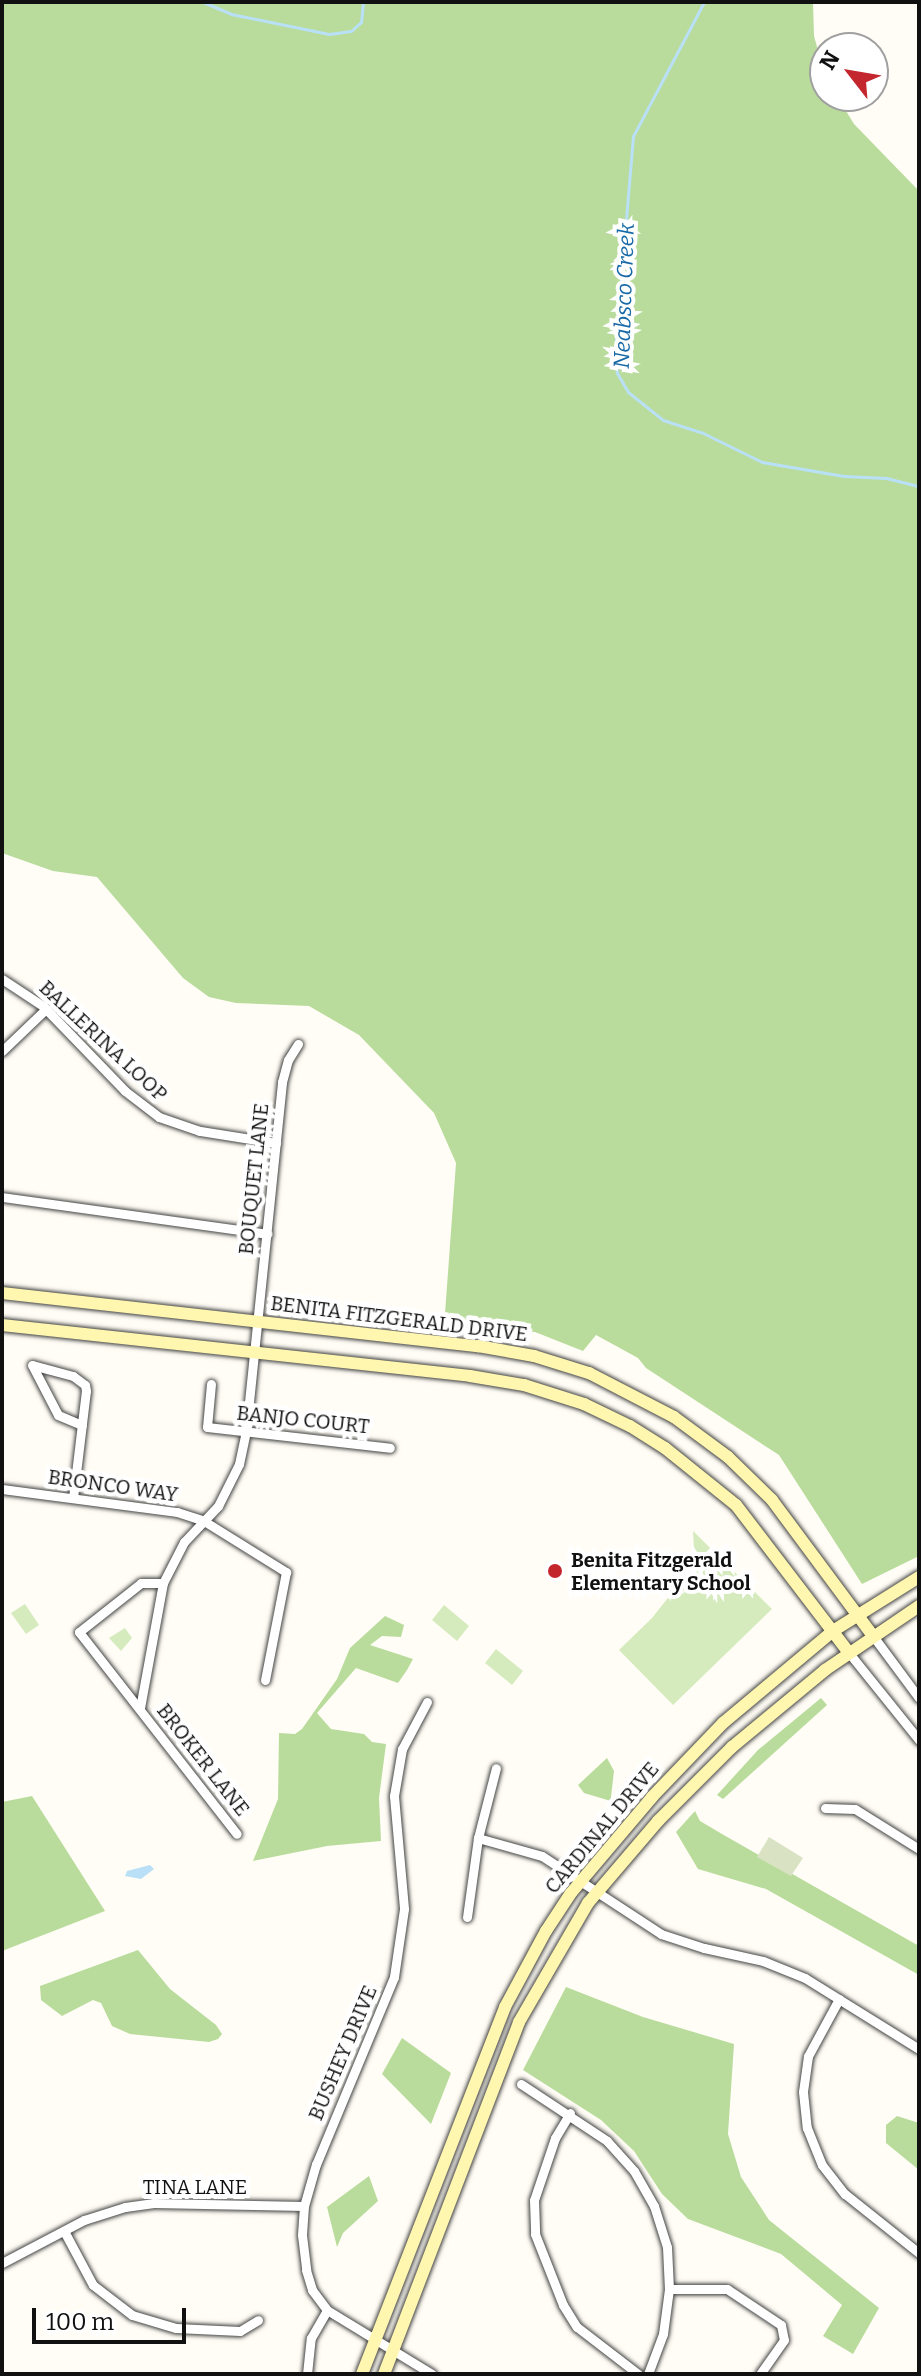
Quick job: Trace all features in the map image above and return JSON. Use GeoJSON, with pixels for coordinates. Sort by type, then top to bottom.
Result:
{"type":"FeatureCollection","features":[{"type":"Feature","properties":{"kind":"main road","name":"BENITA FITZGERALD DRIVE"},"geometry":{"type":"LineString","coordinates":[[2,1293],[506,1350],[561,1363],[621,1388],[701,1435],[755,1482],[788,1520],[873,1636]]}},
{"type":"Feature","properties":{"kind":"main road"},"geometry":{"type":"LineString","coordinates":[[2,1325],[498,1379],[558,1394],[620,1421],[694,1469],[736,1505],[849,1653]]}},
{"type":"Feature","properties":{"kind":"main road","name":"CARDINAL DRIVE"},"geometry":{"type":"LineString","coordinates":[[362,2374],[505,2007],[546,1931],[580,1881],[723,1723],[833,1631],[919,1577]]}},
{"type":"Feature","properties":{"kind":"main road","name":"CARDINAL DRIVE"},"geometry":{"type":"LineString","coordinates":[[384,2374],[519,2022],[560,1946],[596,1892],[658,1821],[732,1747],[849,1653],[919,1606]]}},
{"type":"Feature","properties":{"kind":"street","name":"BALLERINA LOOP"},"geometry":{"type":"LineString","coordinates":[[2,979],[46,1009],[125,1091],[159,1117],[200,1131],[276,1143]]}},
{"type":"Feature","properties":{"kind":"street"},"geometry":{"type":"LineString","coordinates":[[2,1051],[46,1009]]}},
{"type":"Feature","properties":{"kind":"street","name":"BOUQUET LANE"},"geometry":{"type":"LineString","coordinates":[[258,1321],[285,1068],[298,1044]]}},
{"type":"Feature","properties":{"kind":"street"},"geometry":{"type":"LineString","coordinates":[[2,1197],[267,1234]]}},
{"type":"Feature","properties":{"kind":"street","name":"BROKER LANE"},"geometry":{"type":"LineString","coordinates":[[140,1708],[163,1583],[184,1542],[218,1506],[232,1481],[246,1431],[258,1321]]}},
{"type":"Feature","properties":{"kind":"street"},"geometry":{"type":"LineString","coordinates":[[73,1498],[82,1425],[86,1391],[82,1381],[32,1365],[58,1415],[82,1425]]}},
{"type":"Feature","properties":{"kind":"street","name":"BANJO COURT"},"geometry":{"type":"LineString","coordinates":[[211,1384],[207,1427],[390,1448]]}},
{"type":"Feature","properties":{"kind":"street","name":"BRONCO WAY"},"geometry":{"type":"LineString","coordinates":[[2,1489],[166,1509],[204,1521],[286,1572],[265,1680]]}},
{"type":"Feature","properties":{"kind":"street","name":"BROKER LANE"},"geometry":{"type":"LineString","coordinates":[[163,1583],[141,1583],[79,1632],[237,1834]]}},
{"type":"Feature","properties":{"kind":"street"},"geometry":{"type":"LineString","coordinates":[[873,1636],[919,1698]]}},
{"type":"Feature","properties":{"kind":"street"},"geometry":{"type":"LineString","coordinates":[[849,1653],[919,1740]]}},
{"type":"Feature","properties":{"kind":"street","name":"BUSHEY DRIVE"},"geometry":{"type":"LineString","coordinates":[[427,1702],[402,1749],[394,1796],[404,1909],[394,1977],[316,2164],[304,2206],[302,2235],[312,2290],[327,2310],[432,2374]]}},
{"type":"Feature","properties":{"kind":"street"},"geometry":{"type":"LineString","coordinates":[[467,1917],[478,1838],[496,1768]]}},
{"type":"Feature","properties":{"kind":"street"},"geometry":{"type":"LineString","coordinates":[[825,1808],[855,1809],[919,1849]]}},
{"type":"Feature","properties":{"kind":"street"},"geometry":{"type":"LineString","coordinates":[[478,1838],[522,1848],[580,1881],[661,1934],[785,1968],[919,2049]]}},
{"type":"Feature","properties":{"kind":"street"},"geometry":{"type":"LineString","coordinates":[[839,1999],[813,2043],[806,2065],[803,2092],[807,2128],[822,2165],[845,2194],[919,2253]]}},
{"type":"Feature","properties":{"kind":"street"},"geometry":{"type":"LineString","coordinates":[[521,2084],[570,2113],[607,2141],[644,2186],[661,2226],[669,2289],[663,2334],[648,2374]]}},
{"type":"Feature","properties":{"kind":"street"},"geometry":{"type":"LineString","coordinates":[[570,2113],[555,2138],[534,2200],[535,2234],[563,2305],[577,2327],[638,2374]]}},
{"type":"Feature","properties":{"kind":"street","name":"TINA LANE"},"geometry":{"type":"LineString","coordinates":[[2,2263],[104,2212],[146,2203],[304,2206]]}},
{"type":"Feature","properties":{"kind":"street"},"geometry":{"type":"LineString","coordinates":[[64,2231],[93,2285],[132,2315],[176,2328],[240,2331],[258,2320]]}},
{"type":"Feature","properties":{"kind":"street"},"geometry":{"type":"LineString","coordinates":[[669,2289],[727,2289],[781,2325],[784,2340],[760,2374]]}},
{"type":"Feature","properties":{"kind":"street"},"geometry":{"type":"LineString","coordinates":[[307,2374],[311,2338],[327,2310]]}},
{"type":"Feature","properties":{"kind":"green space"},"geometry":{"type":"Polygon","coordinates":[[[2,2],[813,2],[814,32],[809,32],[809,112],[847,112],[854,124],[919,191],[919,1556],[862,1584],[779,1455],[646,1368],[638,1358],[596,1335],[583,1351],[535,1332],[444,1327],[456,1163],[434,1113],[359,1035],[309,1006],[236,1003],[209,997],[183,978],[97,877],[53,871],[2,853],[2,2]]]}},
{"type":"Feature","properties":{"kind":"green space"},"geometry":{"type":"Polygon","coordinates":[[[693,1531],[772,1609],[673,1705],[619,1650],[652,1618],[690,1570],[686,1565],[694,1550],[693,1531]]]}},
{"type":"Feature","properties":{"kind":"green space"},"geometry":{"type":"Polygon","coordinates":[[[25,1604],[39,1625],[26,1634],[11,1613],[25,1604]]]}},
{"type":"Feature","properties":{"kind":"green space"},"geometry":{"type":"Polygon","coordinates":[[[444,1605],[469,1626],[457,1641],[432,1620],[444,1605]]]}},
{"type":"Feature","properties":{"kind":"green space"},"geometry":{"type":"Polygon","coordinates":[[[385,1616],[404,1625],[401,1637],[382,1636],[370,1645],[413,1659],[398,1683],[356,1668],[317,1713],[331,1729],[364,1734],[372,1742],[386,1744],[379,1798],[381,1841],[327,1846],[253,1861],[278,1799],[279,1733],[295,1734],[302,1729],[337,1679],[350,1648],[385,1616]]]}},
{"type":"Feature","properties":{"kind":"green space"},"geometry":{"type":"Polygon","coordinates":[[[125,1628],[132,1638],[121,1651],[109,1638],[125,1628]]]}},
{"type":"Feature","properties":{"kind":"green space"},"geometry":{"type":"Polygon","coordinates":[[[496,1649],[523,1671],[512,1685],[485,1663],[496,1649]]]}},
{"type":"Feature","properties":{"kind":"green space"},"geometry":{"type":"Polygon","coordinates":[[[821,1698],[827,1705],[723,1799],[717,1795],[758,1750],[821,1698]]]}},
{"type":"Feature","properties":{"kind":"green space"},"geometry":{"type":"Polygon","coordinates":[[[607,1758],[614,1771],[611,1797],[614,1802],[584,1793],[578,1785],[607,1758]]]}},
{"type":"Feature","properties":{"kind":"green space"},"geometry":{"type":"Polygon","coordinates":[[[32,1796],[105,1911],[2,1951],[2,1802],[32,1796]]]}},
{"type":"Feature","properties":{"kind":"green space"},"geometry":{"type":"Polygon","coordinates":[[[695,1811],[700,1821],[919,1946],[919,1975],[766,1889],[698,1869],[676,1832],[695,1811]]]}},
{"type":"Feature","properties":{"kind":"green space"},"geometry":{"type":"Polygon","coordinates":[[[769,1837],[803,1858],[791,1876],[757,1857],[769,1837]]]}},
{"type":"Feature","properties":{"kind":"green space"},"geometry":{"type":"Polygon","coordinates":[[[138,1950],[170,1989],[216,2025],[222,2034],[218,2039],[209,2042],[130,2034],[112,2026],[101,2003],[93,2000],[62,2016],[41,2000],[40,1986],[138,1950]]]}},
{"type":"Feature","properties":{"kind":"green space"},"geometry":{"type":"Polygon","coordinates":[[[566,1987],[643,2017],[734,2044],[728,2134],[741,2177],[769,2220],[879,2308],[853,2354],[823,2336],[842,2305],[781,2254],[688,2219],[662,2194],[634,2151],[601,2120],[523,2070],[566,1987]]]}},
{"type":"Feature","properties":{"kind":"green space"},"geometry":{"type":"Polygon","coordinates":[[[402,2038],[451,2073],[431,2124],[382,2074],[402,2038]]]}},
{"type":"Feature","properties":{"kind":"green space"},"geometry":{"type":"Polygon","coordinates":[[[897,2116],[919,2123],[919,2170],[886,2143],[886,2125],[897,2116]]]}},
{"type":"Feature","properties":{"kind":"green space"},"geometry":{"type":"Polygon","coordinates":[[[369,2176],[378,2201],[343,2233],[337,2247],[327,2207],[369,2176]]]}},
{"type":"Feature","properties":{"kind":"water"},"geometry":{"type":"Polygon","coordinates":[[[150,1865],[154,1869],[141,1879],[125,1876],[127,1871],[150,1865]]]}},
{"type":"Feature","properties":{"kind":"waterway","name":"Neabsco Creek"},"geometry":{"type":"LineString","coordinates":[[203,2],[231,14],[329,34],[351,31],[361,22],[363,2]]}},
{"type":"Feature","properties":{"kind":"waterway","name":"Neabsco Creek"},"geometry":{"type":"LineString","coordinates":[[704,2],[633,136],[615,352],[617,373],[628,392],[663,420],[701,432],[762,462],[844,476],[886,478],[919,486]]}},
{"type":"Feature","properties":{"kind":"place","name":"Benita Fitzgerald Elementary School"},"geometry":{"type":"Point","coordinates":[555,1571]}}]}
